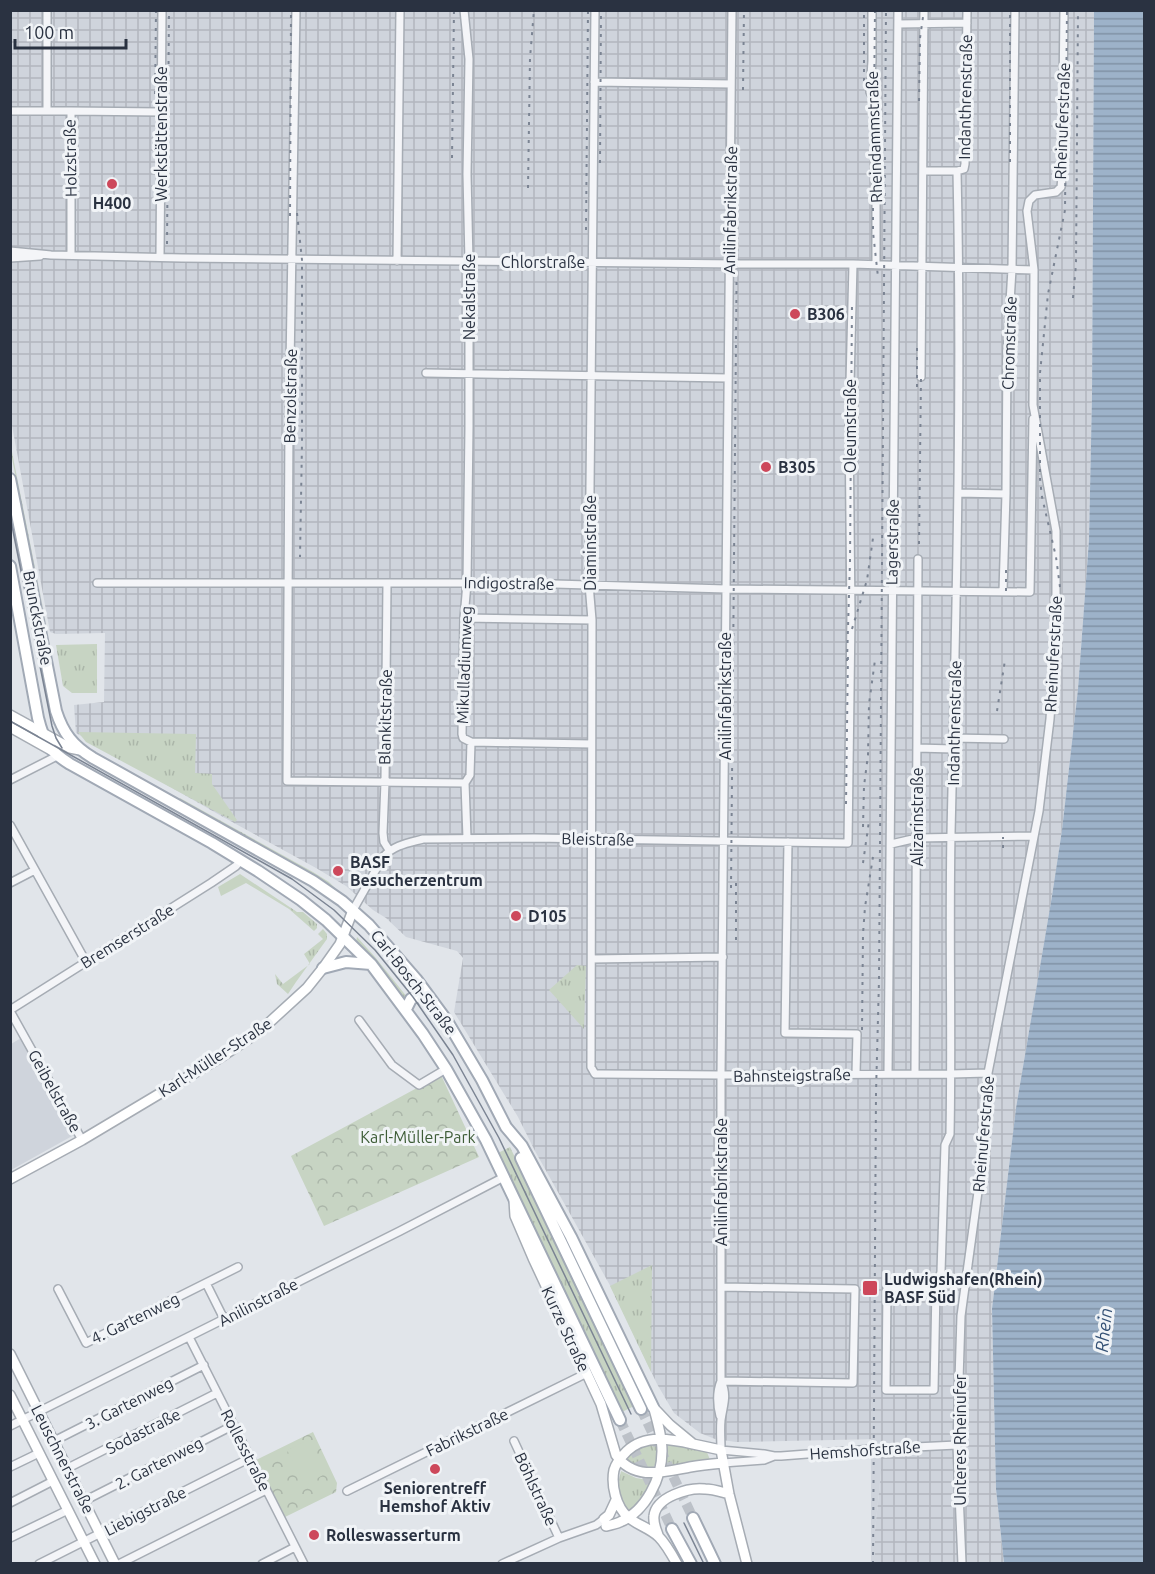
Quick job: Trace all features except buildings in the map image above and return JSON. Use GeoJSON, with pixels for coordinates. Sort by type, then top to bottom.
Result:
{"type":"FeatureCollection","features":[{"type":"Feature","properties":{"kind":"main road","name":"Brunckstraße"},"geometry":{"type":"LineString","coordinates":[[10,479],[56,711],[71,741],[80,750]]}},
{"type":"Feature","properties":{"kind":"main road","name":"Brunckstraße"},"geometry":{"type":"LineString","coordinates":[[10,566],[14,601],[42,732],[54,753]]}},
{"type":"Feature","properties":{"kind":"main road","name":"Carl-Bosch-Straße"},"geometry":{"type":"LineString","coordinates":[[10,715],[70,748],[80,750],[313,881],[353,910],[369,925],[416,979],[447,1021],[482,1080],[506,1127],[522,1146],[556,1209],[653,1407]]}},
{"type":"Feature","properties":{"kind":"main road","name":"Carl-Bosch-Straße"},"geometry":{"type":"LineString","coordinates":[[10,728],[241,860],[301,900],[344,936],[370,964],[405,1009],[446,1069],[486,1140],[514,1198]]}},
{"type":"Feature","properties":{"kind":"main road","name":"Karl-Müller-Straße"},"geometry":{"type":"LineString","coordinates":[[10,1179],[82,1140],[260,1032],[307,988],[323,968],[338,948],[353,910]]}},
{"type":"Feature","properties":{"kind":"main road"},"geometry":{"type":"LineString","coordinates":[[323,968],[346,962],[370,964]]}},
{"type":"Feature","properties":{"kind":"main road"},"geometry":{"type":"LineString","coordinates":[[405,1009],[411,999],[417,996],[435,1004]]}},
{"type":"Feature","properties":{"kind":"main road"},"geometry":{"type":"LineString","coordinates":[[506,1127],[641,1409]]}},
{"type":"Feature","properties":{"kind":"main road"},"geometry":{"type":"LineString","coordinates":[[514,1198],[620,1420]]}},
{"type":"Feature","properties":{"kind":"main road","name":"Kurze Straße"},"geometry":{"type":"LineString","coordinates":[[514,1198],[515,1216],[601,1404],[616,1455],[620,1460]]}},
{"type":"Feature","properties":{"kind":"main road","name":"Leuschnerstraße"},"geometry":{"type":"LineString","coordinates":[[10,1354],[117,1563]]}},
{"type":"Feature","properties":{"kind":"main road","name":"Leuschnerstraße"},"geometry":{"type":"LineString","coordinates":[[10,1395],[94,1563]]}},
{"type":"Feature","properties":{"kind":"main road"},"geometry":{"type":"LineString","coordinates":[[624,1520],[650,1495],[658,1473],[662,1452],[653,1407]]}},
{"type":"Feature","properties":{"kind":"main road"},"geometry":{"type":"LineString","coordinates":[[653,1407],[693,1444]]}},
{"type":"Feature","properties":{"kind":"main road"},"geometry":{"type":"LineString","coordinates":[[624,1520],[616,1500],[614,1472],[628,1450],[641,1442],[661,1439],[721,1450],[729,1494],[747,1563]]}},
{"type":"Feature","properties":{"kind":"main road","name":"Hemshofstraße"},"geometry":{"type":"LineString","coordinates":[[620,1460],[642,1473],[658,1473],[723,1463]]}},
{"type":"Feature","properties":{"kind":"main road"},"geometry":{"type":"LineString","coordinates":[[677,1563],[658,1535],[654,1522],[655,1512],[663,1501],[688,1490],[703,1488],[729,1494]]}},
{"type":"Feature","properties":{"kind":"main road"},"geometry":{"type":"LineString","coordinates":[[602,1524],[616,1500]]}},
{"type":"Feature","properties":{"kind":"main road"},"geometry":{"type":"LineString","coordinates":[[693,1518],[715,1563]]}},
{"type":"Feature","properties":{"kind":"main road"},"geometry":{"type":"LineString","coordinates":[[602,1524],[624,1520],[643,1525],[658,1535]]}},
{"type":"Feature","properties":{"kind":"main road"},"geometry":{"type":"LineString","coordinates":[[672,1529],[691,1563]]}},
{"type":"Feature","properties":{"kind":"street","name":"Holzstraße"},"geometry":{"type":"LineString","coordinates":[[48,10],[47,111],[70,111],[71,255]]}},
{"type":"Feature","properties":{"kind":"street","name":"Werkstättenstraße"},"geometry":{"type":"LineString","coordinates":[[160,257],[162,10]]}},
{"type":"Feature","properties":{"kind":"street","name":"Benzolstraße"},"geometry":{"type":"LineString","coordinates":[[297,10],[289,424],[287,781],[385,782]]}},
{"type":"Feature","properties":{"kind":"street"},"geometry":{"type":"LineString","coordinates":[[397,261],[399,10]]}},
{"type":"Feature","properties":{"kind":"street","name":"Nekalstraße"},"geometry":{"type":"LineString","coordinates":[[464,10],[469,59],[467,583]]}},
{"type":"Feature","properties":{"kind":"street","name":"Diaminstraße"},"geometry":{"type":"LineString","coordinates":[[595,10],[589,584],[592,620],[591,1067],[595,1074]]}},
{"type":"Feature","properties":{"kind":"street","name":"Anilinfabrikstraße"},"geometry":{"type":"LineString","coordinates":[[721,1450],[721,1419],[725,1389],[722,1381],[721,1075],[732,10]]}},
{"type":"Feature","properties":{"kind":"street","name":"Rheindammstraße"},"geometry":{"type":"LineString","coordinates":[[872,10],[870,92],[876,109],[876,264]]}},
{"type":"Feature","properties":{"kind":"street","name":"Lagerstraße"},"geometry":{"type":"LineString","coordinates":[[888,1074],[898,10]]}},
{"type":"Feature","properties":{"kind":"street"},"geometry":{"type":"LineString","coordinates":[[921,377],[924,10]]}},
{"type":"Feature","properties":{"kind":"street","name":"Indanthrenstraße"},"geometry":{"type":"LineString","coordinates":[[936,1288],[887,1288],[886,1390],[934,1390],[936,1288],[941,1272],[945,1145],[950,1134],[951,838],[957,591],[959,267],[957,171],[964,169],[965,164],[967,10]]}},
{"type":"Feature","properties":{"kind":"street","name":"Chromstraße"},"geometry":{"type":"LineString","coordinates":[[1003,591],[1007,352],[1012,269],[1015,10]]}},
{"type":"Feature","properties":{"kind":"street","name":"Rheinuferstraße"},"geometry":{"type":"LineString","coordinates":[[961,1316],[984,1148],[988,1072],[1039,811],[1050,719],[1056,626],[1056,531],[1033,405],[1034,270],[1027,211],[1029,201],[1035,195],[1056,192],[1061,187],[1064,10]]}},
{"type":"Feature","properties":{"kind":"street"},"geometry":{"type":"LineString","coordinates":[[898,24],[967,24]]}},
{"type":"Feature","properties":{"kind":"street"},"geometry":{"type":"LineString","coordinates":[[594,82],[731,84]]}},
{"type":"Feature","properties":{"kind":"street"},"geometry":{"type":"LineString","coordinates":[[10,111],[47,111]]}},
{"type":"Feature","properties":{"kind":"street"},"geometry":{"type":"LineString","coordinates":[[70,111],[161,112]]}},
{"type":"Feature","properties":{"kind":"street"},"geometry":{"type":"LineString","coordinates":[[923,171],[957,171]]}},
{"type":"Feature","properties":{"kind":"street"},"geometry":{"type":"LineString","coordinates":[[10,251],[26,255]]}},
{"type":"Feature","properties":{"kind":"street"},"geometry":{"type":"LineString","coordinates":[[10,258],[26,255]]}},
{"type":"Feature","properties":{"kind":"street","name":"Chlorstraße"},"geometry":{"type":"LineString","coordinates":[[26,255],[469,262],[876,264],[1034,270]]}},
{"type":"Feature","properties":{"kind":"street","name":"Oleumstraße"},"geometry":{"type":"LineString","coordinates":[[848,843],[851,589],[849,423],[852,264]]}},
{"type":"Feature","properties":{"kind":"street"},"geometry":{"type":"LineString","coordinates":[[426,373],[728,378]]}},
{"type":"Feature","properties":{"kind":"street","name":"Indigostraße"},"geometry":{"type":"LineString","coordinates":[[97,583],[589,584],[726,589],[1030,592],[1033,405]]}},
{"type":"Feature","properties":{"kind":"street"},"geometry":{"type":"LineString","coordinates":[[957,493],[1006,494]]}},
{"type":"Feature","properties":{"kind":"street","name":"Alizarinstraße"},"geometry":{"type":"LineString","coordinates":[[915,1074],[918,559]]}},
{"type":"Feature","properties":{"kind":"street","name":"Blankitstraße"},"geometry":{"type":"LineString","coordinates":[[387,583],[383,833],[384,842],[389,850]]}},
{"type":"Feature","properties":{"kind":"street","name":"Mikulladiumweg"},"geometry":{"type":"LineString","coordinates":[[467,583],[464,618],[462,734],[463,738],[471,742]]}},
{"type":"Feature","properties":{"kind":"street"},"geometry":{"type":"LineString","coordinates":[[464,618],[592,620]]}},
{"type":"Feature","properties":{"kind":"street"},"geometry":{"type":"LineString","coordinates":[[953,738],[1004,739]]}},
{"type":"Feature","properties":{"kind":"street"},"geometry":{"type":"LineString","coordinates":[[467,838],[465,783],[470,775],[471,742],[591,744]]}},
{"type":"Feature","properties":{"kind":"street"},"geometry":{"type":"LineString","coordinates":[[917,748],[953,749]]}},
{"type":"Feature","properties":{"kind":"street"},"geometry":{"type":"LineString","coordinates":[[10,780],[54,753]]}},
{"type":"Feature","properties":{"kind":"street"},"geometry":{"type":"LineString","coordinates":[[385,782],[465,783]]}},
{"type":"Feature","properties":{"kind":"street"},"geometry":{"type":"LineString","coordinates":[[10,825],[86,962]]}},
{"type":"Feature","properties":{"kind":"street"},"geometry":{"type":"LineString","coordinates":[[891,844],[917,838],[1034,836]]}},
{"type":"Feature","properties":{"kind":"street","name":"Bleistraße"},"geometry":{"type":"LineString","coordinates":[[389,850],[423,839],[467,838],[848,843]]}},
{"type":"Feature","properties":{"kind":"street"},"geometry":{"type":"LineString","coordinates":[[788,842],[785,1033],[857,1034],[856,1074]]}},
{"type":"Feature","properties":{"kind":"street","name":"Karl-Müller-Straße"},"geometry":{"type":"LineString","coordinates":[[353,910],[389,850]]}},
{"type":"Feature","properties":{"kind":"street","name":"Bremserstraße"},"geometry":{"type":"LineString","coordinates":[[10,1010],[211,883],[241,860]]}},
{"type":"Feature","properties":{"kind":"street"},"geometry":{"type":"LineString","coordinates":[[10,883],[35,870]]}},
{"type":"Feature","properties":{"kind":"street"},"geometry":{"type":"LineString","coordinates":[[591,959],[723,957]]}},
{"type":"Feature","properties":{"kind":"street","name":"Geibelstraße"},"geometry":{"type":"LineString","coordinates":[[10,1010],[82,1140]]}},
{"type":"Feature","properties":{"kind":"street"},"geometry":{"type":"LineString","coordinates":[[359,1020],[392,1065],[419,1084],[446,1069]]}},
{"type":"Feature","properties":{"kind":"street","name":"Bahnsteigstraße"},"geometry":{"type":"LineString","coordinates":[[595,1074],[951,1074],[988,1072]]}},
{"type":"Feature","properties":{"kind":"street","name":"Anilinstraße"},"geometry":{"type":"LineString","coordinates":[[10,1426],[504,1177]]}},
{"type":"Feature","properties":{"kind":"street","name":"4. Gartenweg"},"geometry":{"type":"LineString","coordinates":[[58,1288],[86,1343],[238,1267]]}},
{"type":"Feature","properties":{"kind":"street"},"geometry":{"type":"LineString","coordinates":[[206,1283],[224,1319]]}},
{"type":"Feature","properties":{"kind":"street"},"geometry":{"type":"LineString","coordinates":[[721,1287],[855,1289],[853,1383],[722,1381]]}},
{"type":"Feature","properties":{"kind":"street","name":"Unteres Rheinufer"},"geometry":{"type":"LineString","coordinates":[[961,1316],[957,1445],[962,1563]]}},
{"type":"Feature","properties":{"kind":"street","name":"Rollesstraße"},"geometry":{"type":"LineString","coordinates":[[189,1337],[304,1563]]}},
{"type":"Feature","properties":{"kind":"street","name":"3. Gartenweg"},"geometry":{"type":"LineString","coordinates":[[54,1441],[204,1365]]}},
{"type":"Feature","properties":{"kind":"street","name":"Fabrikstraße"},"geometry":{"type":"LineString","coordinates":[[347,1491],[587,1373]]}},
{"type":"Feature","properties":{"kind":"street","name":"Sodastraße"},"geometry":{"type":"LineString","coordinates":[[68,1468],[217,1393]]}},
{"type":"Feature","properties":{"kind":"street","name":"2. Gartenweg"},"geometry":{"type":"LineString","coordinates":[[84,1501],[234,1425]]}},
{"type":"Feature","properties":{"kind":"street","name":"Böhlstraße"},"geometry":{"type":"LineString","coordinates":[[514,1441],[559,1538]]}},
{"type":"Feature","properties":{"kind":"street","name":"Hemshofstraße"},"geometry":{"type":"LineString","coordinates":[[721,1450],[774,1456],[957,1445]]}},
{"type":"Feature","properties":{"kind":"street"},"geometry":{"type":"LineString","coordinates":[[10,1467],[39,1453]]}},
{"type":"Feature","properties":{"kind":"street","name":"Hemshofstraße"},"geometry":{"type":"LineString","coordinates":[[723,1463],[764,1460],[774,1456]]}},
{"type":"Feature","properties":{"kind":"street","name":"Liebigstraße"},"geometry":{"type":"LineString","coordinates":[[39,1563],[250,1458]]}},
{"type":"Feature","properties":{"kind":"street"},"geometry":{"type":"LineString","coordinates":[[10,1503],[53,1481]]}},
{"type":"Feature","properties":{"kind":"street"},"geometry":{"type":"LineString","coordinates":[[117,1563],[266,1490]]}},
{"type":"Feature","properties":{"kind":"street"},"geometry":{"type":"LineString","coordinates":[[10,1538],[68,1510]]}},
{"type":"Feature","properties":{"kind":"street"},"geometry":{"type":"LineString","coordinates":[[502,1563],[559,1538],[602,1524]]}},
{"type":"Feature","properties":{"kind":"street"},"geometry":{"type":"LineString","coordinates":[[262,1563],[295,1547]]}},
{"type":"Feature","properties":{"kind":"shaded area"},"geometry":{"type":"Polygon","coordinates":[[[10,11],[1094,11],[1089,540],[1078,689],[1062,830],[1016,1108],[992,1309],[996,1489],[1004,1563],[875,1563],[881,1439],[736,1442],[715,1439],[700,1433],[674,1413],[657,1384],[612,1289],[518,1117],[454,1012],[463,958],[457,951],[406,937],[346,886],[76,733],[74,705],[104,702],[105,633],[56,634],[50,632],[11,420],[10,11]]]}},
{"type":"Feature","properties":{"kind":"shaded area"},"geometry":{"type":"Polygon","coordinates":[[[21,1038],[74,1135],[11,1170],[11,1044],[21,1038]]]}},
{"type":"Feature","properties":{"kind":"shaded area"},"geometry":{"type":"Polygon","coordinates":[[[871,1439],[881,1439],[881,1473],[875,1531],[875,1563],[871,1564],[871,1439]]]}},
{"type":"Feature","properties":{"kind":"green space"},"geometry":{"type":"Polygon","coordinates":[[[12,452],[49,638],[11,454],[12,452]]]}},
{"type":"Feature","properties":{"kind":"green space"},"geometry":{"type":"Polygon","coordinates":[[[97,644],[97,693],[72,693],[63,686],[56,645],[97,644]]]}},
{"type":"Feature","properties":{"kind":"green space"},"geometry":{"type":"Polygon","coordinates":[[[78,732],[196,734],[195,773],[212,774],[212,784],[237,820],[235,822],[86,742],[78,732]]]}},
{"type":"Feature","properties":{"kind":"green space"},"geometry":{"type":"Polygon","coordinates":[[[180,798],[313,872],[336,889],[179,800],[180,798]]]}},
{"type":"Feature","properties":{"kind":"green space"},"geometry":{"type":"Polygon","coordinates":[[[240,874],[297,912],[303,912],[317,924],[317,928],[314,931],[289,909],[246,883],[221,896],[218,887],[240,874]]]}},
{"type":"Feature","properties":{"kind":"green space"},"geometry":{"type":"Polygon","coordinates":[[[323,929],[327,934],[327,939],[310,963],[304,954],[323,939],[318,934],[323,929]]]}},
{"type":"Feature","properties":{"kind":"green space"},"geometry":{"type":"Polygon","coordinates":[[[357,937],[407,997],[404,1000],[356,942],[357,937]]]}},
{"type":"Feature","properties":{"kind":"green space"},"geometry":{"type":"Polygon","coordinates":[[[577,965],[586,966],[584,1029],[549,990],[577,965]]]}},
{"type":"Feature","properties":{"kind":"green space"},"geometry":{"type":"Polygon","coordinates":[[[308,966],[288,994],[277,984],[275,974],[283,984],[308,966]]]}},
{"type":"Feature","properties":{"kind":"green space","name":"Karl-Müller-Park"},"geometry":{"type":"Polygon","coordinates":[[[441,1075],[479,1157],[324,1226],[291,1156],[441,1075]]]}},
{"type":"Feature","properties":{"kind":"green space"},"geometry":{"type":"Polygon","coordinates":[[[510,1147],[634,1406],[622,1412],[498,1153],[510,1147]]]}},
{"type":"Feature","properties":{"kind":"green space"},"geometry":{"type":"Polygon","coordinates":[[[652,1265],[651,1372],[610,1286],[652,1265]]]}},
{"type":"Feature","properties":{"kind":"green space"},"geometry":{"type":"Polygon","coordinates":[[[313,1432],[337,1483],[336,1492],[285,1517],[256,1460],[313,1432]]]}},
{"type":"Feature","properties":{"kind":"green space"},"geometry":{"type":"Polygon","coordinates":[[[306,1441],[323,1475],[305,1485],[287,1450],[306,1441]]]}},
{"type":"Feature","properties":{"kind":"green space"},"geometry":{"type":"Polygon","coordinates":[[[656,1442],[659,1446],[658,1460],[653,1468],[640,1470],[626,1460],[637,1447],[656,1442]]]}},
{"type":"Feature","properties":{"kind":"green space"},"geometry":{"type":"Polygon","coordinates":[[[668,1444],[706,1450],[711,1462],[666,1468],[668,1444]]]}},
{"type":"Feature","properties":{"kind":"green space"},"geometry":{"type":"Polygon","coordinates":[[[621,1471],[636,1478],[654,1481],[638,1506],[629,1512],[620,1493],[621,1471]]]}},
{"type":"Feature","properties":{"kind":"water","name":"Rhein"},"geometry":{"type":"Polygon","coordinates":[[[1094,11],[1144,11],[1144,1563],[1004,1563],[996,1489],[992,1309],[1016,1108],[1062,830],[1078,689],[1089,540],[1094,11]]]}},
{"type":"Feature","properties":{"kind":"tunnel"},"geometry":{"type":"LineString","coordinates":[[641,1409],[693,1518]]}},
{"type":"Feature","properties":{"kind":"tunnel"},"geometry":{"type":"LineString","coordinates":[[620,1420],[672,1529]]}},
{"type":"Feature","properties":{"kind":"tram line"},"geometry":{"type":"LineString","coordinates":[[10,516],[52,726],[62,748]]}},
{"type":"Feature","properties":{"kind":"tram line"},"geometry":{"type":"LineString","coordinates":[[10,721],[292,879],[334,910],[375,950],[413,997],[453,1055],[499,1138],[631,1414]]}},
{"type":"Feature","properties":{"kind":"tram line"},"geometry":{"type":"LineString","coordinates":[[684,1523],[704,1564]]}},
{"type":"Feature","properties":{"kind":"railway"},"geometry":{"type":"LineString","coordinates":[[155,103],[156,10]]}},
{"type":"Feature","properties":{"kind":"railway"},"geometry":{"type":"LineString","coordinates":[[167,244],[169,10]]}},
{"type":"Feature","properties":{"kind":"railway"},"geometry":{"type":"LineString","coordinates":[[290,216],[291,10]]}},
{"type":"Feature","properties":{"kind":"railway"},"geometry":{"type":"LineString","coordinates":[[452,158],[454,10]]}},
{"type":"Feature","properties":{"kind":"railway"},"geometry":{"type":"LineString","coordinates":[[528,188],[530,58],[534,10]]}},
{"type":"Feature","properties":{"kind":"railway"},"geometry":{"type":"LineString","coordinates":[[586,230],[588,10]]}},
{"type":"Feature","properties":{"kind":"railway"},"geometry":{"type":"LineString","coordinates":[[600,163],[601,10]]}},
{"type":"Feature","properties":{"kind":"railway"},"geometry":{"type":"LineString","coordinates":[[743,90],[744,10]]}},
{"type":"Feature","properties":{"kind":"railway"},"geometry":{"type":"LineString","coordinates":[[864,10],[864,81]]}},
{"type":"Feature","properties":{"kind":"railway"},"geometry":{"type":"LineString","coordinates":[[875,10],[873,232],[878,277]]}},
{"type":"Feature","properties":{"kind":"railway"},"geometry":{"type":"LineString","coordinates":[[873,1564],[886,10]]}},
{"type":"Feature","properties":{"kind":"railway"},"geometry":{"type":"LineString","coordinates":[[919,101],[920,38],[924,10]]}},
{"type":"Feature","properties":{"kind":"railway"},"geometry":{"type":"LineString","coordinates":[[1010,10],[1010,162]]}},
{"type":"Feature","properties":{"kind":"railway"},"geometry":{"type":"LineString","coordinates":[[1060,587],[1040,479],[1040,373],[1048,294],[1065,210],[1067,10]]}},
{"type":"Feature","properties":{"kind":"railway"},"geometry":{"type":"LineString","coordinates":[[1073,298],[1076,264],[1078,10]]}},
{"type":"Feature","properties":{"kind":"railway"},"geometry":{"type":"LineString","coordinates":[[297,213],[302,260],[300,557]]}},
{"type":"Feature","properties":{"kind":"railway"},"geometry":{"type":"LineString","coordinates":[[731,888],[737,231]]}},
{"type":"Feature","properties":{"kind":"railway"},"geometry":{"type":"LineString","coordinates":[[847,661],[852,303]]}},
{"type":"Feature","properties":{"kind":"railway"},"geometry":{"type":"LineString","coordinates":[[917,344],[917,387]]}},
{"type":"Feature","properties":{"kind":"railway"},"geometry":{"type":"LineString","coordinates":[[919,544],[921,377]]}},
{"type":"Feature","properties":{"kind":"railway"},"geometry":{"type":"LineString","coordinates":[[852,629],[867,580],[873,538]]}},
{"type":"Feature","properties":{"kind":"railway"},"geometry":{"type":"LineString","coordinates":[[1006,570],[1006,591]]}},
{"type":"Feature","properties":{"kind":"railway"},"geometry":{"type":"LineString","coordinates":[[846,804],[848,652]]}},
{"type":"Feature","properties":{"kind":"railway"},"geometry":{"type":"LineString","coordinates":[[863,827],[869,704],[875,660]]}},
{"type":"Feature","properties":{"kind":"railway"},"geometry":{"type":"LineString","coordinates":[[997,711],[1005,660]]}},
{"type":"Feature","properties":{"kind":"railway"},"geometry":{"type":"LineString","coordinates":[[863,863],[869,821]]}},
{"type":"Feature","properties":{"kind":"railway"},"geometry":{"type":"LineString","coordinates":[[1003,837],[1003,848]]}},
{"type":"Feature","properties":{"kind":"railway"},"geometry":{"type":"LineString","coordinates":[[862,1030],[863,934],[873,857]]}},
{"type":"Feature","properties":{"kind":"railway"},"geometry":{"type":"LineString","coordinates":[[736,880],[736,940]]}},
{"type":"Feature","properties":{"kind":"place","name":"H400"},"geometry":{"type":"Point","coordinates":[112,184]}},
{"type":"Feature","properties":{"kind":"place","name":"B306"},"geometry":{"type":"Point","coordinates":[795,314]}},
{"type":"Feature","properties":{"kind":"place","name":"B305"},"geometry":{"type":"Point","coordinates":[766,467]}},
{"type":"Feature","properties":{"kind":"place","name":"BASF Besucherzentrum"},"geometry":{"type":"Point","coordinates":[338,871]}},
{"type":"Feature","properties":{"kind":"place","name":"D105"},"geometry":{"type":"Point","coordinates":[516,916]}},
{"type":"Feature","properties":{"kind":"place","name":"Ludwigshafen(Rhein) BASF Süd"},"geometry":{"type":"Point","coordinates":[870,1288]}},
{"type":"Feature","properties":{"kind":"place","name":"Seniorentreff Hemshof Aktiv"},"geometry":{"type":"Point","coordinates":[435,1469]}},
{"type":"Feature","properties":{"kind":"place","name":"Rolleswasserturm"},"geometry":{"type":"Point","coordinates":[314,1535]}}]}
